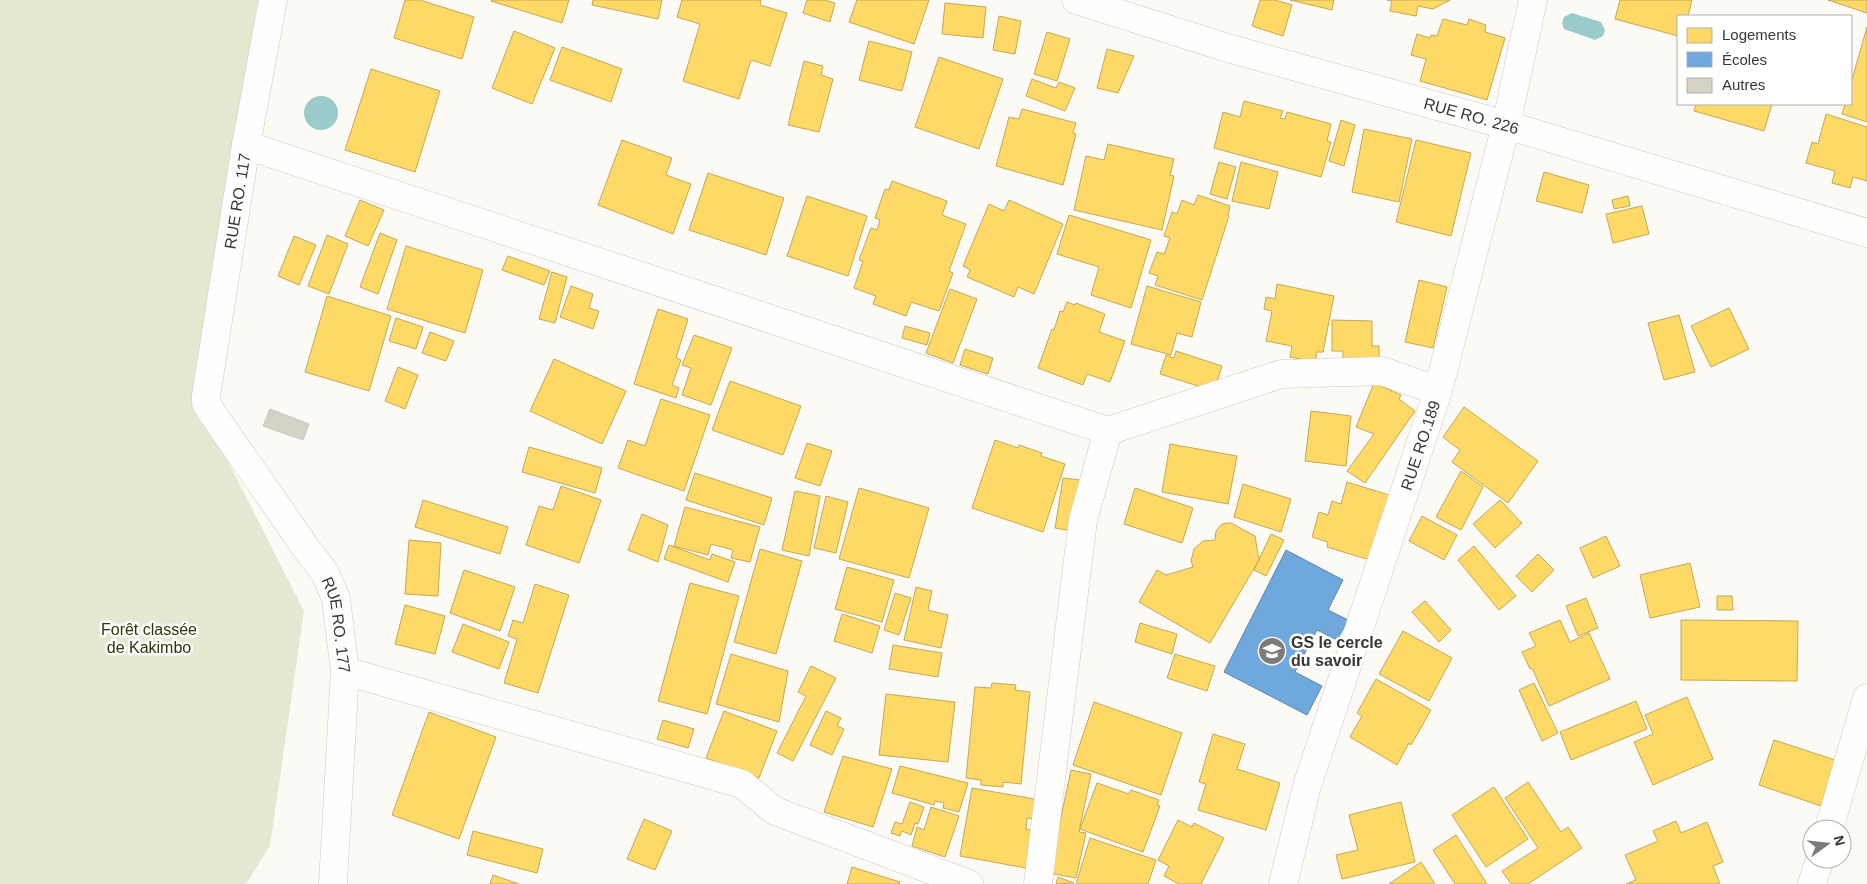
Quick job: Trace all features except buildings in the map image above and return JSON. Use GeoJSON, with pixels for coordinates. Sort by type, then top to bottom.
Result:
{"type":"FeatureCollection","features":[{"type":"Feature","properties":{"kind":"street","name":"RUE RO. 117"},"geometry":{"type":"LineString","coordinates":[[206,403],[246,145],[273,0]]}},
{"type":"Feature","properties":{"kind":"street","name":"RUE RO. 226"},"geometry":{"type":"LineString","coordinates":[[1076,0],[1231,49],[1506,125],[1867,233]]}},
{"type":"Feature","properties":{"kind":"street","name":"RUE RO.189"},"geometry":{"type":"LineString","coordinates":[[1283,884],[1307,786],[1438,391],[1506,125],[1533,0]]}},
{"type":"Feature","properties":{"kind":"street"},"geometry":{"type":"LineString","coordinates":[[246,145],[1108,431],[1281,374],[1382,371],[1438,391]]}},
{"type":"Feature","properties":{"kind":"street","name":"RUE RO. 177"},"geometry":{"type":"LineString","coordinates":[[206,403],[306,548],[325,572],[336,599],[345,671],[333,884]]}},
{"type":"Feature","properties":{"kind":"street"},"geometry":{"type":"LineString","coordinates":[[1038,884],[1083,520],[1108,431]]}},
{"type":"Feature","properties":{"kind":"street"},"geometry":{"type":"LineString","coordinates":[[345,671],[742,784],[775,810],[969,884]]}},
{"type":"Feature","properties":{"kind":"street"},"geometry":{"type":"LineString","coordinates":[[1832,819],[1867,698]]}},
{"type":"Feature","properties":{"kind":"street"},"geometry":{"type":"LineString","coordinates":[[1812,884],[1817,869]]}},
{"type":"Feature","properties":{"kind":"green space","name":"Forêt classée de Kakimbo"},"geometry":{"type":"Polygon","coordinates":[[[0,0],[260,0],[200,406],[304,611],[270,846],[246,884],[0,884],[0,0]]]}},
{"type":"Feature","properties":{"kind":"water"},"geometry":{"type":"Polygon","coordinates":[[[1572,13],[1601,22],[1605,30],[1603,36],[1595,40],[1564,29],[1562,23],[1564,17],[1572,13]]]}},
{"type":"Feature","properties":{"kind":"water"},"geometry":{"type":"Polygon","coordinates":[[[321,96],[328,97],[333,101],[337,106],[337,120],[333,125],[328,129],[321,130],[314,129],[309,125],[305,120],[304,113],[305,106],[309,101],[314,97],[321,96]]]}},
{"type":"Feature","properties":{"kind":"place","name":"GS le cercle du savoir"},"geometry":{"type":"Point","coordinates":[1272,651]}}]}
